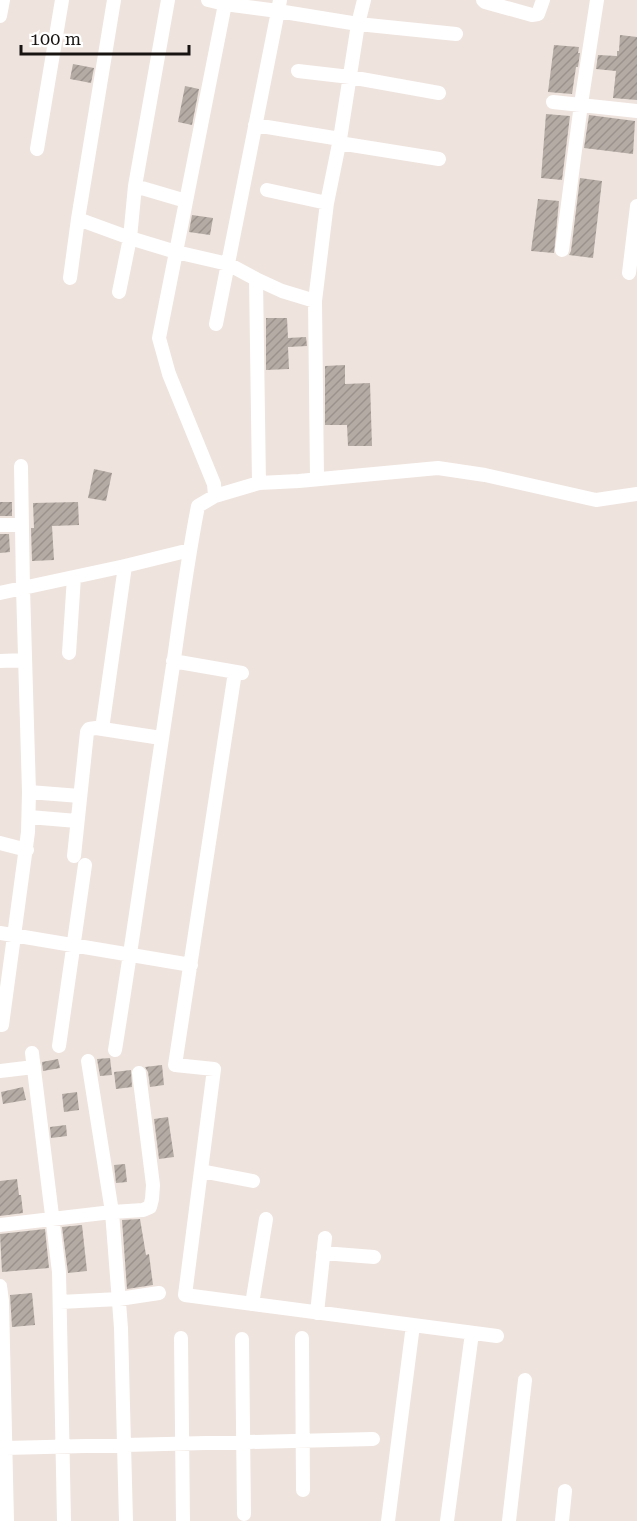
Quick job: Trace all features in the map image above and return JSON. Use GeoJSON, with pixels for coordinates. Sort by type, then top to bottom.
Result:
{"type":"FeatureCollection","features":[{"type":"Feature","properties":{"kind":"street"},"geometry":{"type":"LineString","coordinates":[[0,16],[3,0]]}},
{"type":"Feature","properties":{"kind":"street"},"geometry":{"type":"LineString","coordinates":[[36,149],[62,0]]}},
{"type":"Feature","properties":{"kind":"street"},"geometry":{"type":"LineString","coordinates":[[70,278],[114,0]]}},
{"type":"Feature","properties":{"kind":"street"},"geometry":{"type":"LineString","coordinates":[[119,292],[130,238],[135,186],[168,0]]}},
{"type":"Feature","properties":{"kind":"street"},"geometry":{"type":"LineString","coordinates":[[208,0],[279,5],[358,24],[456,34]]}},
{"type":"Feature","properties":{"kind":"street"},"geometry":{"type":"LineString","coordinates":[[317,479],[315,301],[327,202],[364,0]]}},
{"type":"Feature","properties":{"kind":"street"},"geometry":{"type":"LineString","coordinates":[[483,0],[532,15],[538,14],[543,0]]}},
{"type":"Feature","properties":{"kind":"street"},"geometry":{"type":"LineString","coordinates":[[562,250],[597,0]]}},
{"type":"Feature","properties":{"kind":"street"},"geometry":{"type":"LineString","coordinates":[[215,496],[214,484],[170,374],[159,339],[226,2]]}},
{"type":"Feature","properties":{"kind":"street"},"geometry":{"type":"LineString","coordinates":[[216,324],[279,5]]}},
{"type":"Feature","properties":{"kind":"street"},"geometry":{"type":"LineString","coordinates":[[298,71],[350,77],[439,93]]}},
{"type":"Feature","properties":{"kind":"street"},"geometry":{"type":"LineString","coordinates":[[554,102],[637,111]]}},
{"type":"Feature","properties":{"kind":"street"},"geometry":{"type":"LineString","coordinates":[[255,125],[439,159]]}},
{"type":"Feature","properties":{"kind":"street"},"geometry":{"type":"LineString","coordinates":[[135,186],[186,201]]}},
{"type":"Feature","properties":{"kind":"street"},"geometry":{"type":"LineString","coordinates":[[267,190],[327,202]]}},
{"type":"Feature","properties":{"kind":"street"},"geometry":{"type":"LineString","coordinates":[[629,273],[637,206]]}},
{"type":"Feature","properties":{"kind":"street"},"geometry":{"type":"LineString","coordinates":[[78,219],[176,252],[228,264],[282,291],[315,301]]}},
{"type":"Feature","properties":{"kind":"street"},"geometry":{"type":"LineString","coordinates":[[256,279],[259,483]]}},
{"type":"Feature","properties":{"kind":"street"},"geometry":{"type":"LineString","coordinates":[[2,1025],[7,934],[27,850],[29,818],[21,466]]}},
{"type":"Feature","properties":{"kind":"street"},"geometry":{"type":"LineString","coordinates":[[115,1050],[198,506],[215,496],[259,483],[438,468],[485,475],[596,500],[637,494]]}},
{"type":"Feature","properties":{"kind":"street"},"geometry":{"type":"LineString","coordinates":[[0,525],[21,525]]}},
{"type":"Feature","properties":{"kind":"street"},"geometry":{"type":"LineString","coordinates":[[0,593],[190,550]]}},
{"type":"Feature","properties":{"kind":"street"},"geometry":{"type":"LineString","coordinates":[[102,729],[125,566]]}},
{"type":"Feature","properties":{"kind":"street"},"geometry":{"type":"LineString","coordinates":[[69,653],[74,577]]}},
{"type":"Feature","properties":{"kind":"street"},"geometry":{"type":"LineString","coordinates":[[0,661],[25,660]]}},
{"type":"Feature","properties":{"kind":"street"},"geometry":{"type":"LineString","coordinates":[[173,661],[239,673],[175,1065],[214,1069],[185,1295],[497,1336]]}},
{"type":"Feature","properties":{"kind":"street"},"geometry":{"type":"LineString","coordinates":[[74,856],[89,729],[161,738]]}},
{"type":"Feature","properties":{"kind":"street"},"geometry":{"type":"LineString","coordinates":[[29,792],[80,796]]}},
{"type":"Feature","properties":{"kind":"street"},"geometry":{"type":"LineString","coordinates":[[29,818],[77,821]]}},
{"type":"Feature","properties":{"kind":"street"},"geometry":{"type":"LineString","coordinates":[[0,843],[27,850]]}},
{"type":"Feature","properties":{"kind":"street"},"geometry":{"type":"LineString","coordinates":[[59,1046],[85,866]]}},
{"type":"Feature","properties":{"kind":"street"},"geometry":{"type":"LineString","coordinates":[[7,934],[191,966]]}},
{"type":"Feature","properties":{"kind":"street"},"geometry":{"type":"LineString","coordinates":[[0,1071],[33,1060],[59,1272],[64,1521]]}},
{"type":"Feature","properties":{"kind":"street"},"geometry":{"type":"LineString","coordinates":[[88,1061],[112,1212],[121,1328],[126,1521]]}},
{"type":"Feature","properties":{"kind":"street"},"geometry":{"type":"LineString","coordinates":[[0,1225],[143,1210],[150,1207],[153,1185],[139,1072]]}},
{"type":"Feature","properties":{"kind":"street"},"geometry":{"type":"LineString","coordinates":[[201,1171],[253,1181]]}},
{"type":"Feature","properties":{"kind":"street"},"geometry":{"type":"LineString","coordinates":[[252,1304],[266,1219]]}},
{"type":"Feature","properties":{"kind":"street"},"geometry":{"type":"LineString","coordinates":[[317,1313],[325,1238]]}},
{"type":"Feature","properties":{"kind":"street"},"geometry":{"type":"LineString","coordinates":[[323,1253],[374,1257]]}},
{"type":"Feature","properties":{"kind":"street"},"geometry":{"type":"LineString","coordinates":[[0,1286],[6,1521]]}},
{"type":"Feature","properties":{"kind":"street"},"geometry":{"type":"LineString","coordinates":[[60,1302],[119,1299],[159,1293]]}},
{"type":"Feature","properties":{"kind":"street"},"geometry":{"type":"LineString","coordinates":[[388,1521],[413,1325]]}},
{"type":"Feature","properties":{"kind":"street"},"geometry":{"type":"LineString","coordinates":[[447,1521],[472,1333]]}},
{"type":"Feature","properties":{"kind":"street"},"geometry":{"type":"LineString","coordinates":[[181,1338],[183,1521]]}},
{"type":"Feature","properties":{"kind":"street"},"geometry":{"type":"LineString","coordinates":[[302,1338],[303,1490]]}},
{"type":"Feature","properties":{"kind":"street"},"geometry":{"type":"LineString","coordinates":[[242,1339],[244,1514]]}},
{"type":"Feature","properties":{"kind":"street"},"geometry":{"type":"LineString","coordinates":[[509,1521],[525,1380]]}},
{"type":"Feature","properties":{"kind":"street"},"geometry":{"type":"LineString","coordinates":[[5,1448],[373,1439]]}},
{"type":"Feature","properties":{"kind":"street"},"geometry":{"type":"LineString","coordinates":[[562,1521],[565,1491]]}},
{"type":"Feature","properties":{"kind":"building"},"geometry":{"type":"Polygon","coordinates":[[[620,35],[637,37],[637,100],[613,98],[616,71],[596,69],[598,55],[617,56],[620,35]]]}},
{"type":"Feature","properties":{"kind":"building"},"geometry":{"type":"Polygon","coordinates":[[[554,45],[579,47],[578,67],[576,67],[572,94],[548,92],[554,45]]]}},
{"type":"Feature","properties":{"kind":"building"},"geometry":{"type":"Polygon","coordinates":[[[73,64],[94,68],[91,83],[70,79],[73,64]]]}},
{"type":"Feature","properties":{"kind":"building"},"geometry":{"type":"Polygon","coordinates":[[[185,86],[199,89],[192,125],[178,122],[185,86]]]}},
{"type":"Feature","properties":{"kind":"building"},"geometry":{"type":"Polygon","coordinates":[[[546,114],[570,116],[562,180],[541,178],[546,114]]]}},
{"type":"Feature","properties":{"kind":"building"},"geometry":{"type":"Polygon","coordinates":[[[589,115],[635,121],[633,154],[584,148],[589,115]]]}},
{"type":"Feature","properties":{"kind":"building"},"geometry":{"type":"Polygon","coordinates":[[[580,178],[602,181],[593,258],[569,255],[580,178]]]}},
{"type":"Feature","properties":{"kind":"building"},"geometry":{"type":"Polygon","coordinates":[[[538,199],[559,201],[554,253],[531,251],[538,199]]]}},
{"type":"Feature","properties":{"kind":"building"},"geometry":{"type":"Polygon","coordinates":[[[192,215],[213,218],[210,235],[189,232],[192,215]]]}},
{"type":"Feature","properties":{"kind":"building"},"geometry":{"type":"Polygon","coordinates":[[[266,318],[287,318],[288,338],[306,337],[307,346],[288,347],[289,369],[266,370],[266,318]]]}},
{"type":"Feature","properties":{"kind":"building"},"geometry":{"type":"Polygon","coordinates":[[[345,365],[345,384],[370,383],[372,446],[348,446],[347,425],[325,425],[325,366],[345,365]]]}},
{"type":"Feature","properties":{"kind":"building"},"geometry":{"type":"Polygon","coordinates":[[[94,469],[112,473],[106,501],[88,498],[94,469]]]}},
{"type":"Feature","properties":{"kind":"building"},"geometry":{"type":"Polygon","coordinates":[[[0,502],[12,502],[12,516],[0,516],[0,502]]]}},
{"type":"Feature","properties":{"kind":"building"},"geometry":{"type":"Polygon","coordinates":[[[78,502],[79,525],[52,526],[54,560],[32,561],[33,503],[78,502]]]}},
{"type":"Feature","properties":{"kind":"building"},"geometry":{"type":"Polygon","coordinates":[[[0,534],[9,534],[10,552],[0,553],[0,534]]]}},
{"type":"Feature","properties":{"kind":"building"},"geometry":{"type":"Polygon","coordinates":[[[110,1058],[112,1075],[100,1076],[97,1059],[110,1058]]]}},
{"type":"Feature","properties":{"kind":"building"},"geometry":{"type":"Polygon","coordinates":[[[58,1059],[60,1068],[43,1071],[42,1062],[58,1059]]]}},
{"type":"Feature","properties":{"kind":"building"},"geometry":{"type":"Polygon","coordinates":[[[162,1065],[164,1085],[150,1087],[145,1067],[162,1065]]]}},
{"type":"Feature","properties":{"kind":"building"},"geometry":{"type":"Polygon","coordinates":[[[131,1070],[132,1087],[116,1089],[114,1072],[131,1070]]]}},
{"type":"Feature","properties":{"kind":"building"},"geometry":{"type":"Polygon","coordinates":[[[23,1087],[26,1100],[3,1104],[1,1092],[23,1087]]]}},
{"type":"Feature","properties":{"kind":"building"},"geometry":{"type":"Polygon","coordinates":[[[77,1092],[79,1110],[64,1112],[62,1094],[77,1092]]]}},
{"type":"Feature","properties":{"kind":"building"},"geometry":{"type":"Polygon","coordinates":[[[168,1117],[174,1157],[159,1159],[154,1119],[168,1117]]]}},
{"type":"Feature","properties":{"kind":"building"},"geometry":{"type":"Polygon","coordinates":[[[66,1125],[67,1136],[51,1138],[50,1127],[66,1125]]]}},
{"type":"Feature","properties":{"kind":"building"},"geometry":{"type":"Polygon","coordinates":[[[125,1164],[127,1182],[116,1183],[114,1165],[125,1164]]]}},
{"type":"Feature","properties":{"kind":"building"},"geometry":{"type":"Polygon","coordinates":[[[17,1179],[23,1213],[0,1216],[0,1181],[17,1179]]]}},
{"type":"Feature","properties":{"kind":"building"},"geometry":{"type":"Polygon","coordinates":[[[140,1219],[146,1255],[149,1254],[153,1285],[127,1289],[122,1220],[140,1219]]]}},
{"type":"Feature","properties":{"kind":"building"},"geometry":{"type":"Polygon","coordinates":[[[82,1225],[87,1271],[68,1273],[62,1227],[82,1225]]]}},
{"type":"Feature","properties":{"kind":"building"},"geometry":{"type":"Polygon","coordinates":[[[45,1229],[49,1268],[2,1272],[0,1234],[45,1229]]]}},
{"type":"Feature","properties":{"kind":"building"},"geometry":{"type":"Polygon","coordinates":[[[32,1293],[35,1325],[12,1327],[10,1295],[32,1293]]]}}]}
